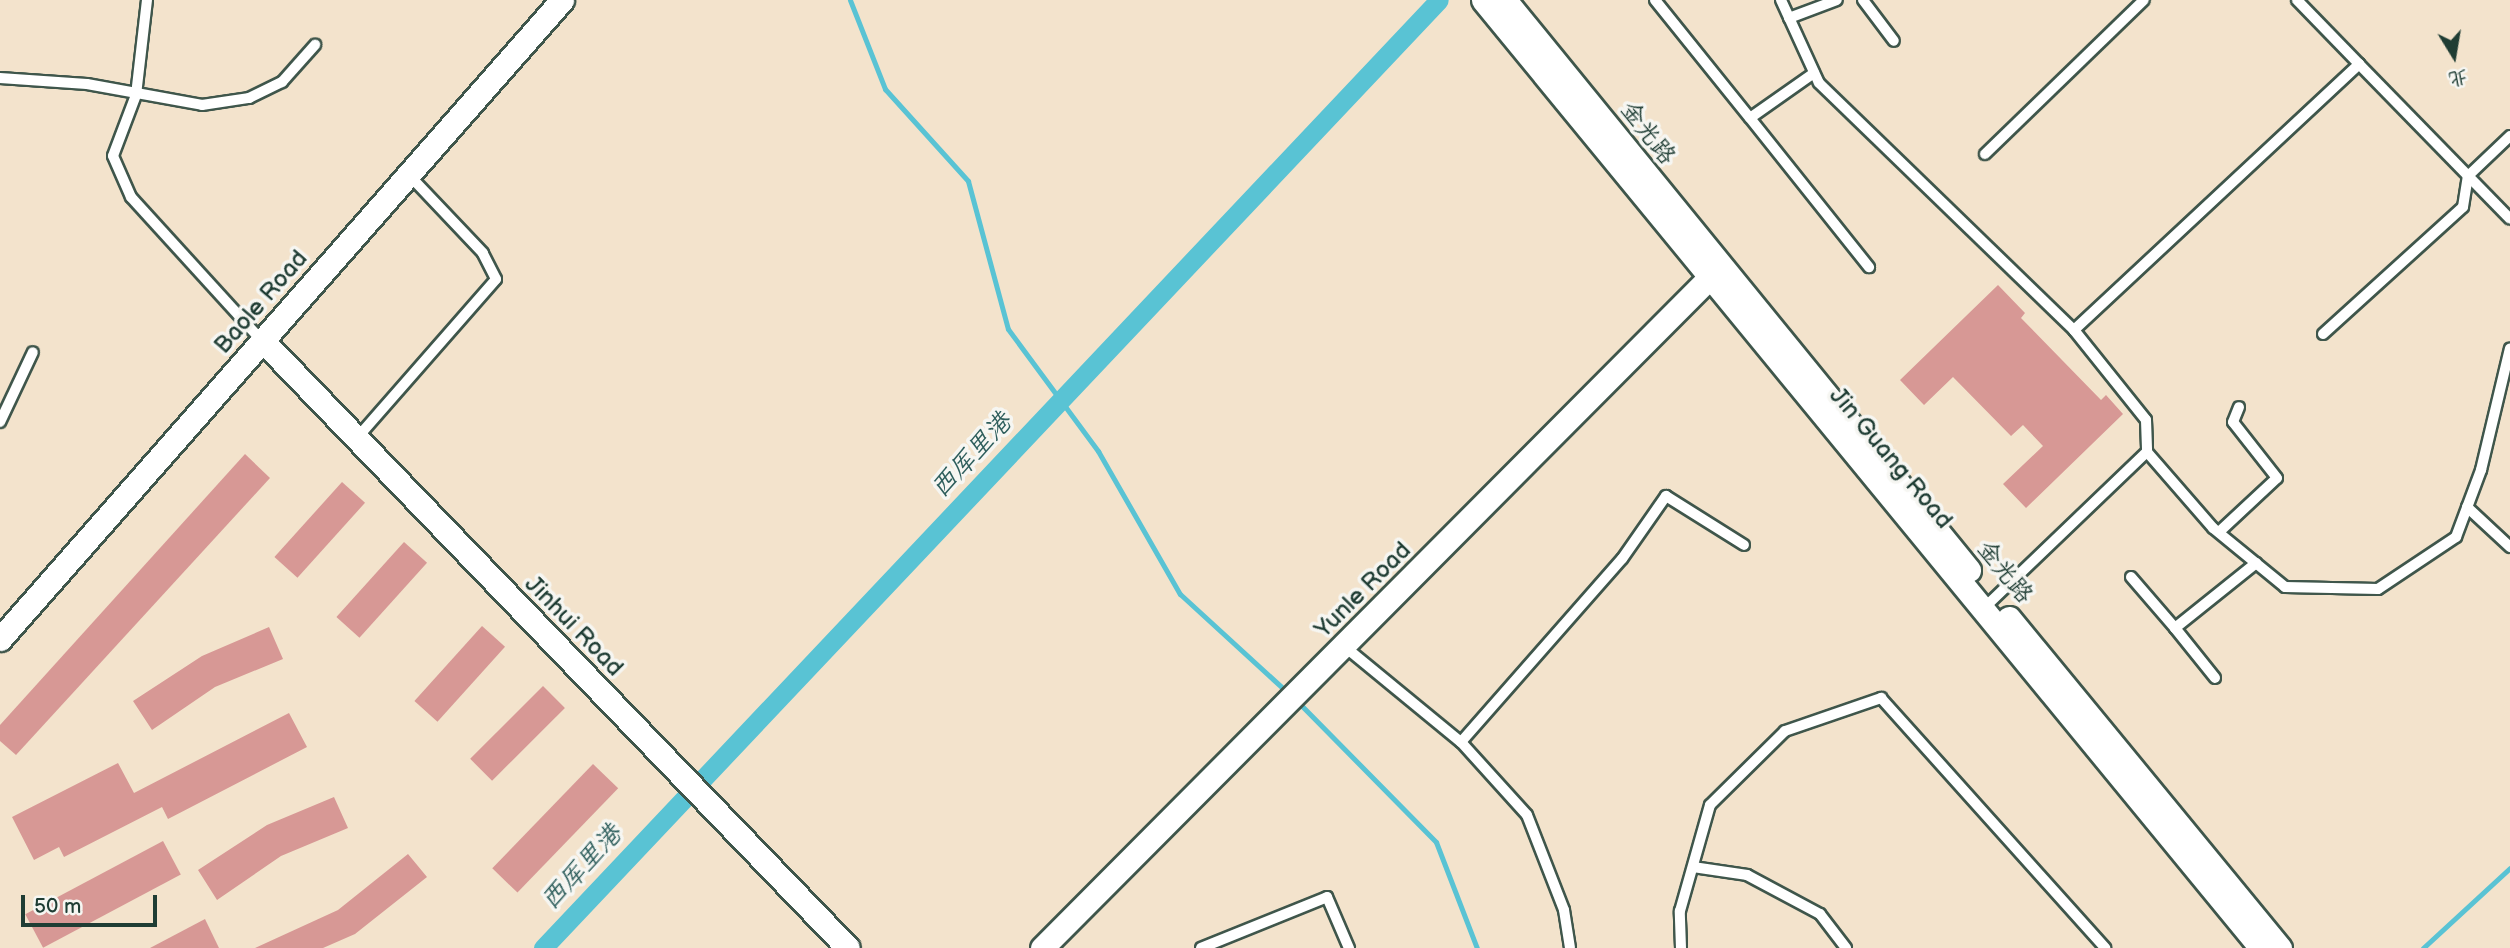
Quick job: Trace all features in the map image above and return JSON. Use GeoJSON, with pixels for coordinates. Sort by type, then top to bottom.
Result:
{"type":"FeatureCollection","features":[{"type":"Feature","properties":{"kind":"street","name":"Baole Road"},"geometry":{"type":"LineString","coordinates":[[0,639],[562,0]]}},
{"type":"Feature","properties":{"kind":"street","name":"Jin Guang Road"},"geometry":{"type":"LineString","coordinates":[[1493,3],[1988,604],[2261,948]]}},
{"type":"Feature","properties":{"kind":"street","name":"Yunle Road"},"geometry":{"type":"LineString","coordinates":[[1042,948],[1715,274]]}},
{"type":"Feature","properties":{"kind":"street","name":"Jinhui Road"},"geometry":{"type":"LineString","coordinates":[[262,340],[848,948]]}},
{"type":"Feature","properties":{"kind":"street","name":"金光路"},"geometry":{"type":"LineString","coordinates":[[1988,604],[2280,948]]}},
{"type":"Feature","properties":{"kind":"lane"},"geometry":{"type":"LineString","coordinates":[[147,0],[136,95],[113,156],[131,197],[262,340]]}},
{"type":"Feature","properties":{"kind":"lane"},"geometry":{"type":"LineString","coordinates":[[1655,0],[1869,267]]}},
{"type":"Feature","properties":{"kind":"lane"},"geometry":{"type":"LineString","coordinates":[[1781,0],[1814,73],[2074,330],[2146,420],[2147,452],[2218,532],[2285,587],[2378,589],[2456,537],[2467,507],[2510,348]]}},
{"type":"Feature","properties":{"kind":"lane"},"geometry":{"type":"LineString","coordinates":[[1789,18],[1837,0]]}},
{"type":"Feature","properties":{"kind":"lane"},"geometry":{"type":"LineString","coordinates":[[1863,0],[1894,41]]}},
{"type":"Feature","properties":{"kind":"lane"},"geometry":{"type":"LineString","coordinates":[[1985,153],[2144,0]]}},
{"type":"Feature","properties":{"kind":"lane"},"geometry":{"type":"LineString","coordinates":[[2297,0],[2510,219]]}},
{"type":"Feature","properties":{"kind":"lane"},"geometry":{"type":"LineString","coordinates":[[0,78],[87,84],[175,105],[248,98],[282,82],[315,45]]}},
{"type":"Feature","properties":{"kind":"lane"},"geometry":{"type":"LineString","coordinates":[[2074,330],[2360,64]]}},
{"type":"Feature","properties":{"kind":"lane"},"geometry":{"type":"LineString","coordinates":[[1750,118],[1814,73]]}},
{"type":"Feature","properties":{"kind":"lane"},"geometry":{"type":"LineString","coordinates":[[2323,334],[2463,207],[2468,176],[2510,136]]}},
{"type":"Feature","properties":{"kind":"lane"},"geometry":{"type":"LineString","coordinates":[[356,438],[496,279],[483,253],[408,174]]}},
{"type":"Feature","properties":{"kind":"lane"},"geometry":{"type":"LineString","coordinates":[[0,422],[33,352]]}},
{"type":"Feature","properties":{"kind":"lane"},"geometry":{"type":"LineString","coordinates":[[2218,532],[2277,478],[2233,422],[2239,407]]}},
{"type":"Feature","properties":{"kind":"lane"},"geometry":{"type":"LineString","coordinates":[[1988,604],[2147,452]]}},
{"type":"Feature","properties":{"kind":"lane"},"geometry":{"type":"LineString","coordinates":[[1461,742],[1622,559],[1666,496],[1744,545]]}},
{"type":"Feature","properties":{"kind":"lane"},"geometry":{"type":"LineString","coordinates":[[2467,507],[2510,547]]}},
{"type":"Feature","properties":{"kind":"lane"},"geometry":{"type":"LineString","coordinates":[[2175,628],[2256,563]]}},
{"type":"Feature","properties":{"kind":"lane"},"geometry":{"type":"LineString","coordinates":[[2131,577],[2215,678]]}},
{"type":"Feature","properties":{"kind":"lane"},"geometry":{"type":"LineString","coordinates":[[1344,646],[1461,742],[1527,815],[1564,910],[1570,948]]}},
{"type":"Feature","properties":{"kind":"lane"},"geometry":{"type":"LineString","coordinates":[[1681,948],[1680,911],[1710,805],[1785,731],[1881,698],[2105,948]]}},
{"type":"Feature","properties":{"kind":"lane"},"geometry":{"type":"LineString","coordinates":[[1693,867],[1747,875],[1819,914],[1846,948]]}},
{"type":"Feature","properties":{"kind":"lane"},"geometry":{"type":"LineString","coordinates":[[1201,948],[1328,897],[1349,948]]}},
{"type":"Feature","properties":{"kind":"building"},"geometry":{"type":"Polygon","coordinates":[[[1998,285],[2025,313],[2021,318],[2101,400],[2106,395],[2123,414],[2026,508],[2003,484],[2043,446],[2023,425],[2011,436],[1953,377],[1924,405],[1900,380],[1998,285]]]}},
{"type":"Feature","properties":{"kind":"building"},"geometry":{"type":"Polygon","coordinates":[[[245,454],[270,478],[16,755],[0,741],[0,725],[245,454]]]}},
{"type":"Feature","properties":{"kind":"building"},"geometry":{"type":"Polygon","coordinates":[[[342,482],[365,503],[297,578],[274,557],[342,482]]]}},
{"type":"Feature","properties":{"kind":"building"},"geometry":{"type":"Polygon","coordinates":[[[404,542],[427,563],[359,638],[336,617],[404,542]]]}},
{"type":"Feature","properties":{"kind":"building"},"geometry":{"type":"Polygon","coordinates":[[[482,626],[505,647],[437,722],[414,701],[482,626]]]}},
{"type":"Feature","properties":{"kind":"building"},"geometry":{"type":"Polygon","coordinates":[[[269,627],[283,659],[215,687],[152,730],[133,701],[202,656],[269,627]]]}},
{"type":"Feature","properties":{"kind":"building"},"geometry":{"type":"Polygon","coordinates":[[[543,686],[565,708],[492,781],[470,759],[543,686]]]}},
{"type":"Feature","properties":{"kind":"building"},"geometry":{"type":"Polygon","coordinates":[[[289,713],[307,747],[168,819],[162,807],[64,857],[59,847],[34,860],[12,817],[118,763],[134,793],[289,713]]]}},
{"type":"Feature","properties":{"kind":"building"},"geometry":{"type":"Polygon","coordinates":[[[593,764],[618,788],[517,893],[492,868],[593,764]]]}},
{"type":"Feature","properties":{"kind":"building"},"geometry":{"type":"Polygon","coordinates":[[[334,797],[348,828],[281,856],[217,900],[198,870],[267,825],[334,797]]]}},
{"type":"Feature","properties":{"kind":"building"},"geometry":{"type":"Polygon","coordinates":[[[163,841],[181,875],[43,948],[25,914],[163,841]]]}},
{"type":"Feature","properties":{"kind":"building"},"geometry":{"type":"Polygon","coordinates":[[[408,854],[427,877],[355,934],[323,948],[255,948],[338,910],[408,854]]]}},
{"type":"Feature","properties":{"kind":"building"},"geometry":{"type":"Polygon","coordinates":[[[205,919],[219,948],[150,948],[205,919]]]}},
{"type":"Feature","properties":{"kind":"waterway"},"geometry":{"type":"LineString","coordinates":[[850,0],[885,89],[968,181],[1008,329],[1098,451],[1180,594],[1287,692]]}},
{"type":"Feature","properties":{"kind":"waterway","name":"西厍里港"},"geometry":{"type":"LineString","coordinates":[[543,948],[1439,0]]}},
{"type":"Feature","properties":{"kind":"waterway"},"geometry":{"type":"LineString","coordinates":[[1297,701],[1436,842],[1477,948]]}},
{"type":"Feature","properties":{"kind":"waterway"},"geometry":{"type":"LineString","coordinates":[[2423,948],[2510,868]]}}]}
